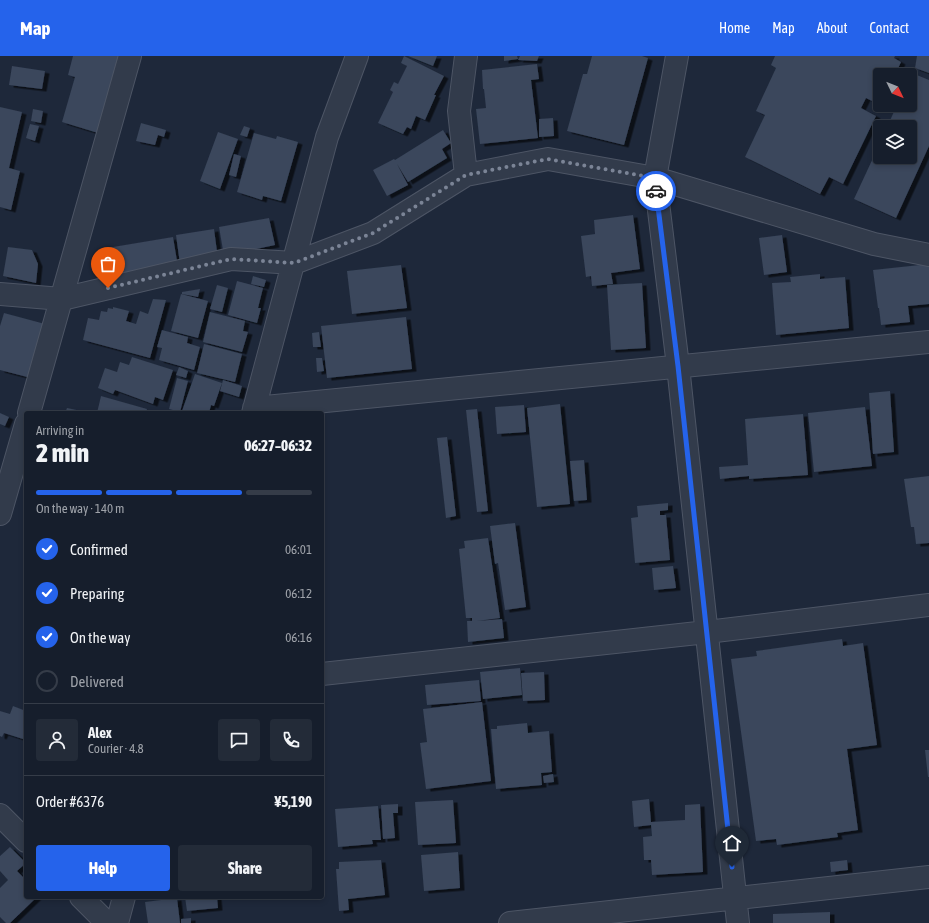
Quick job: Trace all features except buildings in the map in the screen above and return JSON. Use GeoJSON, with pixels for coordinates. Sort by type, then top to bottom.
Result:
{"type":"FeatureCollection","features":[{"type":"Feature","properties":{"kind":"street"},"geometry":{"type":"LineString","coordinates":[[30,411],[130,56]]}},
{"type":"Feature","properties":{"kind":"street"},"geometry":{"type":"LineString","coordinates":[[357,56],[327,137],[253,411],[678,366],[929,342]]}},
{"type":"Feature","properties":{"kind":"street"},"geometry":{"type":"LineString","coordinates":[[466,56],[459,111],[466,175]]}},
{"type":"Feature","properties":{"kind":"street"},"geometry":{"type":"LineString","coordinates":[[677,56],[655,178],[678,366],[738,923]]}},
{"type":"Feature","properties":{"kind":"street"},"geometry":{"type":"LineString","coordinates":[[0,294],[62,299],[231,259],[294,263],[373,233],[466,175],[548,159],[655,178],[874,244],[929,255]]}},
{"type":"Feature","properties":{"kind":"street"},"geometry":{"type":"LineString","coordinates":[[0,514],[24,431]]}},
{"type":"Feature","properties":{"kind":"street"},"geometry":{"type":"LineString","coordinates":[[324,674],[707,632],[929,605]]}},
{"type":"Feature","properties":{"kind":"street"},"geometry":{"type":"LineString","coordinates":[[0,815],[24,839]]}},
{"type":"Feature","properties":{"kind":"street"},"geometry":{"type":"LineString","coordinates":[[510,923],[929,877]]}},
{"type":"Feature","properties":{"kind":"street"},"geometry":{"type":"LineString","coordinates":[[83,899],[107,923]]}},
{"type":"Feature","properties":{"kind":"street"},"geometry":{"type":"LineString","coordinates":[[117,923],[123,899]]}},
{"type":"Feature","properties":{"kind":"way so far"},"geometry":{"type":"LineString","coordinates":[[108,288],[231,259],[294,263],[373,233],[466,175],[548,159],[655,178],[656,191]]}},
{"type":"Feature","properties":{"kind":"route"},"geometry":{"type":"LineString","coordinates":[[656,191],[678,366],[732,867]]}}]}
